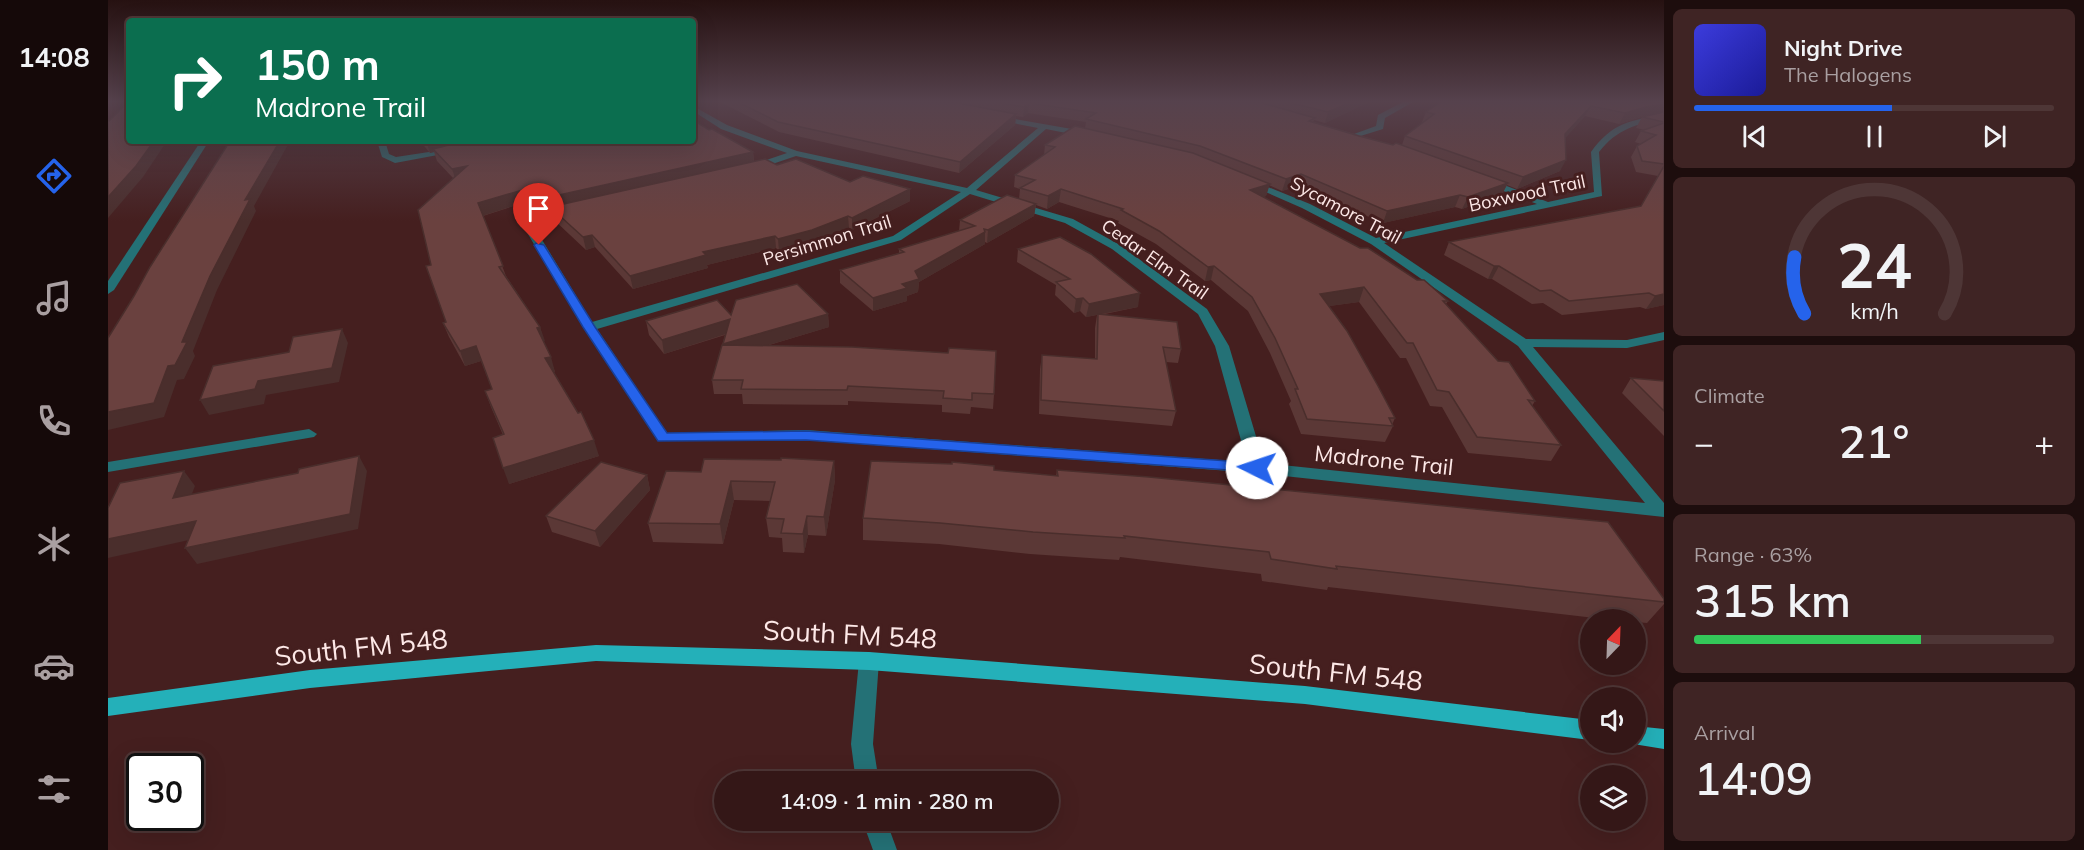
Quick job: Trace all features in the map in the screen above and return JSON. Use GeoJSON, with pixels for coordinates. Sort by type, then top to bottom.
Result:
{"type":"FeatureCollection","features":[{"type":"Feature","properties":{"kind":"main road","name":"South FM 548"},"geometry":{"type":"LineString","coordinates":[[108,706],[310,679],[596,653],[869,661],[1305,695],[1580,729]]}},
{"type":"Feature","properties":{"kind":"main road"},"geometry":{"type":"LineString","coordinates":[[1646,738],[1664,740]]}},
{"type":"Feature","properties":{"kind":"street","name":"Cedar Elm Trail"},"geometry":{"type":"LineString","coordinates":[[764,142],[795,153],[969,191],[1069,221],[1116,247],[1203,312],[1222,346],[1257,468]]}},
{"type":"Feature","properties":{"kind":"street","name":"Persimmon Trail"},"geometry":{"type":"LineString","coordinates":[[589,327],[897,238],[969,191],[1027,142]]}},
{"type":"Feature","properties":{"kind":"street","name":"Boxwood Trail"},"geometry":{"type":"LineString","coordinates":[[1375,242],[1599,194],[1595,152],[1602,142]]}},
{"type":"Feature","properties":{"kind":"street"},"geometry":{"type":"LineString","coordinates":[[108,290],[203,144]]}},
{"type":"Feature","properties":{"kind":"street"},"geometry":{"type":"LineString","coordinates":[[382,144],[385,155],[395,160],[463,149]]}},
{"type":"Feature","properties":{"kind":"street"},"geometry":{"type":"LineString","coordinates":[[737,172],[795,153]]}},
{"type":"Feature","properties":{"kind":"street","name":"Sycamore Trail"},"geometry":{"type":"LineString","coordinates":[[1234,177],[1306,206],[1375,242],[1523,343],[1662,512]]}},
{"type":"Feature","properties":{"kind":"street"},"geometry":{"type":"LineString","coordinates":[[1475,177],[1550,206]]}},
{"type":"Feature","properties":{"kind":"street","name":"Madrone Trail"},"geometry":{"type":"LineString","coordinates":[[588,207],[542,217],[527,224],[589,327],[663,438],[806,435],[1257,468],[1662,512]]}},
{"type":"Feature","properties":{"kind":"street"},"geometry":{"type":"LineString","coordinates":[[1523,343],[1627,344],[1664,336]]}},
{"type":"Feature","properties":{"kind":"street"},"geometry":{"type":"LineString","coordinates":[[108,467],[309,434]]}},
{"type":"Feature","properties":{"kind":"street"},"geometry":{"type":"LineString","coordinates":[[866,771],[862,744],[869,661]]}},
{"type":"Feature","properties":{"kind":"street"},"geometry":{"type":"LineString","coordinates":[[878,831],[885,850]]}},
{"type":"Feature","properties":{"kind":"building"},"geometry":{"type":"Polygon","coordinates":[[[108,142],[152,144],[136,166],[108,197],[108,142]]]}},
{"type":"Feature","properties":{"kind":"building"},"geometry":{"type":"Polygon","coordinates":[[[696,142],[735,142],[753,152],[541,199],[529,188],[478,203],[503,266],[499,267],[540,327],[537,328],[551,357],[545,358],[578,413],[581,412],[594,440],[503,468],[493,438],[504,434],[485,391],[492,389],[476,346],[460,351],[443,323],[446,322],[426,266],[431,265],[418,210],[467,166],[452,169],[433,149],[453,144],[696,144],[696,142]]]}},
{"type":"Feature","properties":{"kind":"building"},"geometry":{"type":"Polygon","coordinates":[[[867,142],[984,142],[960,162],[867,142]]]}},
{"type":"Feature","properties":{"kind":"building"},"geometry":{"type":"Polygon","coordinates":[[[1050,142],[1143,142],[1193,153],[1270,184],[1250,190],[1360,248],[1368,248],[1417,280],[1424,280],[1448,301],[1443,301],[1498,361],[1509,362],[1535,401],[1528,400],[1561,445],[1477,437],[1449,392],[1437,390],[1413,343],[1407,343],[1364,287],[1320,294],[1347,331],[1378,386],[1395,418],[1389,418],[1393,426],[1307,419],[1295,389],[1298,389],[1275,338],[1252,297],[1214,266],[1208,267],[1159,231],[1121,210],[1123,209],[1061,189],[1048,196],[1020,188],[1035,180],[1015,175],[1055,147],[1045,145],[1050,142]]]}},
{"type":"Feature","properties":{"kind":"building"},"geometry":{"type":"Polygon","coordinates":[[[1182,142],[1380,142],[1393,145],[1396,143],[1508,183],[1468,197],[1460,195],[1387,211],[1301,174],[1286,179],[1200,146],[1182,142]]]}},
{"type":"Feature","properties":{"kind":"building"},"geometry":{"type":"Polygon","coordinates":[[[1421,142],[1565,142],[1566,160],[1523,177],[1421,142]]]}},
{"type":"Feature","properties":{"kind":"building"},"geometry":{"type":"Polygon","coordinates":[[[1644,142],[1664,142],[1664,164],[1642,161],[1637,146],[1644,142]]]}},
{"type":"Feature","properties":{"kind":"building"},"geometry":{"type":"Polygon","coordinates":[[[228,144],[278,144],[245,200],[250,199],[210,276],[182,342],[187,342],[175,365],[168,366],[154,403],[108,412],[108,338],[228,144]]]}},
{"type":"Feature","properties":{"kind":"building"},"geometry":{"type":"Polygon","coordinates":[[[765,159],[777,165],[796,159],[850,182],[863,176],[910,189],[852,218],[848,216],[812,230],[778,239],[775,236],[703,252],[706,255],[630,276],[592,235],[583,237],[550,207],[765,159]]]}},
{"type":"Feature","properties":{"kind":"building"},"geometry":{"type":"Polygon","coordinates":[[[1664,166],[1664,294],[1655,296],[1649,293],[1569,301],[1551,290],[1540,291],[1499,266],[1494,266],[1449,242],[1641,206],[1664,166]]]}},
{"type":"Feature","properties":{"kind":"building"},"geometry":{"type":"Polygon","coordinates":[[[1007,195],[1036,204],[988,230],[984,229],[985,232],[915,271],[919,279],[902,284],[907,288],[873,298],[840,270],[904,252],[899,249],[975,226],[960,220],[1007,195]]]}},
{"type":"Feature","properties":{"kind":"building"},"geometry":{"type":"Polygon","coordinates":[[[1060,237],[1091,254],[1140,293],[1089,304],[1083,298],[1076,299],[1056,282],[1070,279],[1018,249],[1060,237]]]}},
{"type":"Feature","properties":{"kind":"building"},"geometry":{"type":"Polygon","coordinates":[[[797,284],[828,314],[723,344],[730,319],[662,340],[646,321],[717,300],[731,315],[736,300],[797,284]]]}},
{"type":"Feature","properties":{"kind":"building"},"geometry":{"type":"Polygon","coordinates":[[[1098,314],[1177,322],[1181,349],[1163,347],[1176,411],[1041,400],[1042,355],[1097,359],[1098,314]]]}},
{"type":"Feature","properties":{"kind":"building"},"geometry":{"type":"Polygon","coordinates":[[[342,329],[332,368],[258,381],[255,389],[200,400],[213,366],[289,352],[293,337],[342,329]]]}},
{"type":"Feature","properties":{"kind":"building"},"geometry":{"type":"Polygon","coordinates":[[[722,345],[852,347],[948,353],[949,348],[996,351],[994,394],[972,393],[972,400],[943,398],[944,391],[848,386],[847,390],[741,389],[743,380],[712,380],[722,345]]]}},
{"type":"Feature","properties":{"kind":"building"},"geometry":{"type":"Polygon","coordinates":[[[1631,378],[1664,381],[1664,411],[1631,378]]]}},
{"type":"Feature","properties":{"kind":"building"},"geometry":{"type":"Polygon","coordinates":[[[359,456],[350,514],[185,548],[196,521],[108,539],[108,508],[120,483],[184,471],[173,498],[298,473],[299,469],[359,456]]]}},
{"type":"Feature","properties":{"kind":"building"},"geometry":{"type":"Polygon","coordinates":[[[781,458],[834,461],[824,517],[807,516],[803,534],[781,533],[784,519],[766,518],[775,482],[731,481],[720,524],[648,523],[666,471],[701,472],[704,459],[781,460],[781,458]]]}},
{"type":"Feature","properties":{"kind":"building"},"geometry":{"type":"Polygon","coordinates":[[[871,461],[952,464],[952,462],[994,466],[994,470],[1058,476],[1057,470],[1149,477],[1608,522],[1664,602],[1336,566],[1337,569],[1271,559],[1269,552],[1124,536],[1125,538],[1033,532],[863,518],[871,461]]]}},
{"type":"Feature","properties":{"kind":"building"},"geometry":{"type":"Polygon","coordinates":[[[601,462],[647,475],[595,531],[546,516],[601,462]]]}},
{"type":"Feature","properties":{"kind":"route"},"geometry":{"type":"LineString","coordinates":[[539,245],[589,327],[663,438],[806,435],[1257,468]]}}]}
